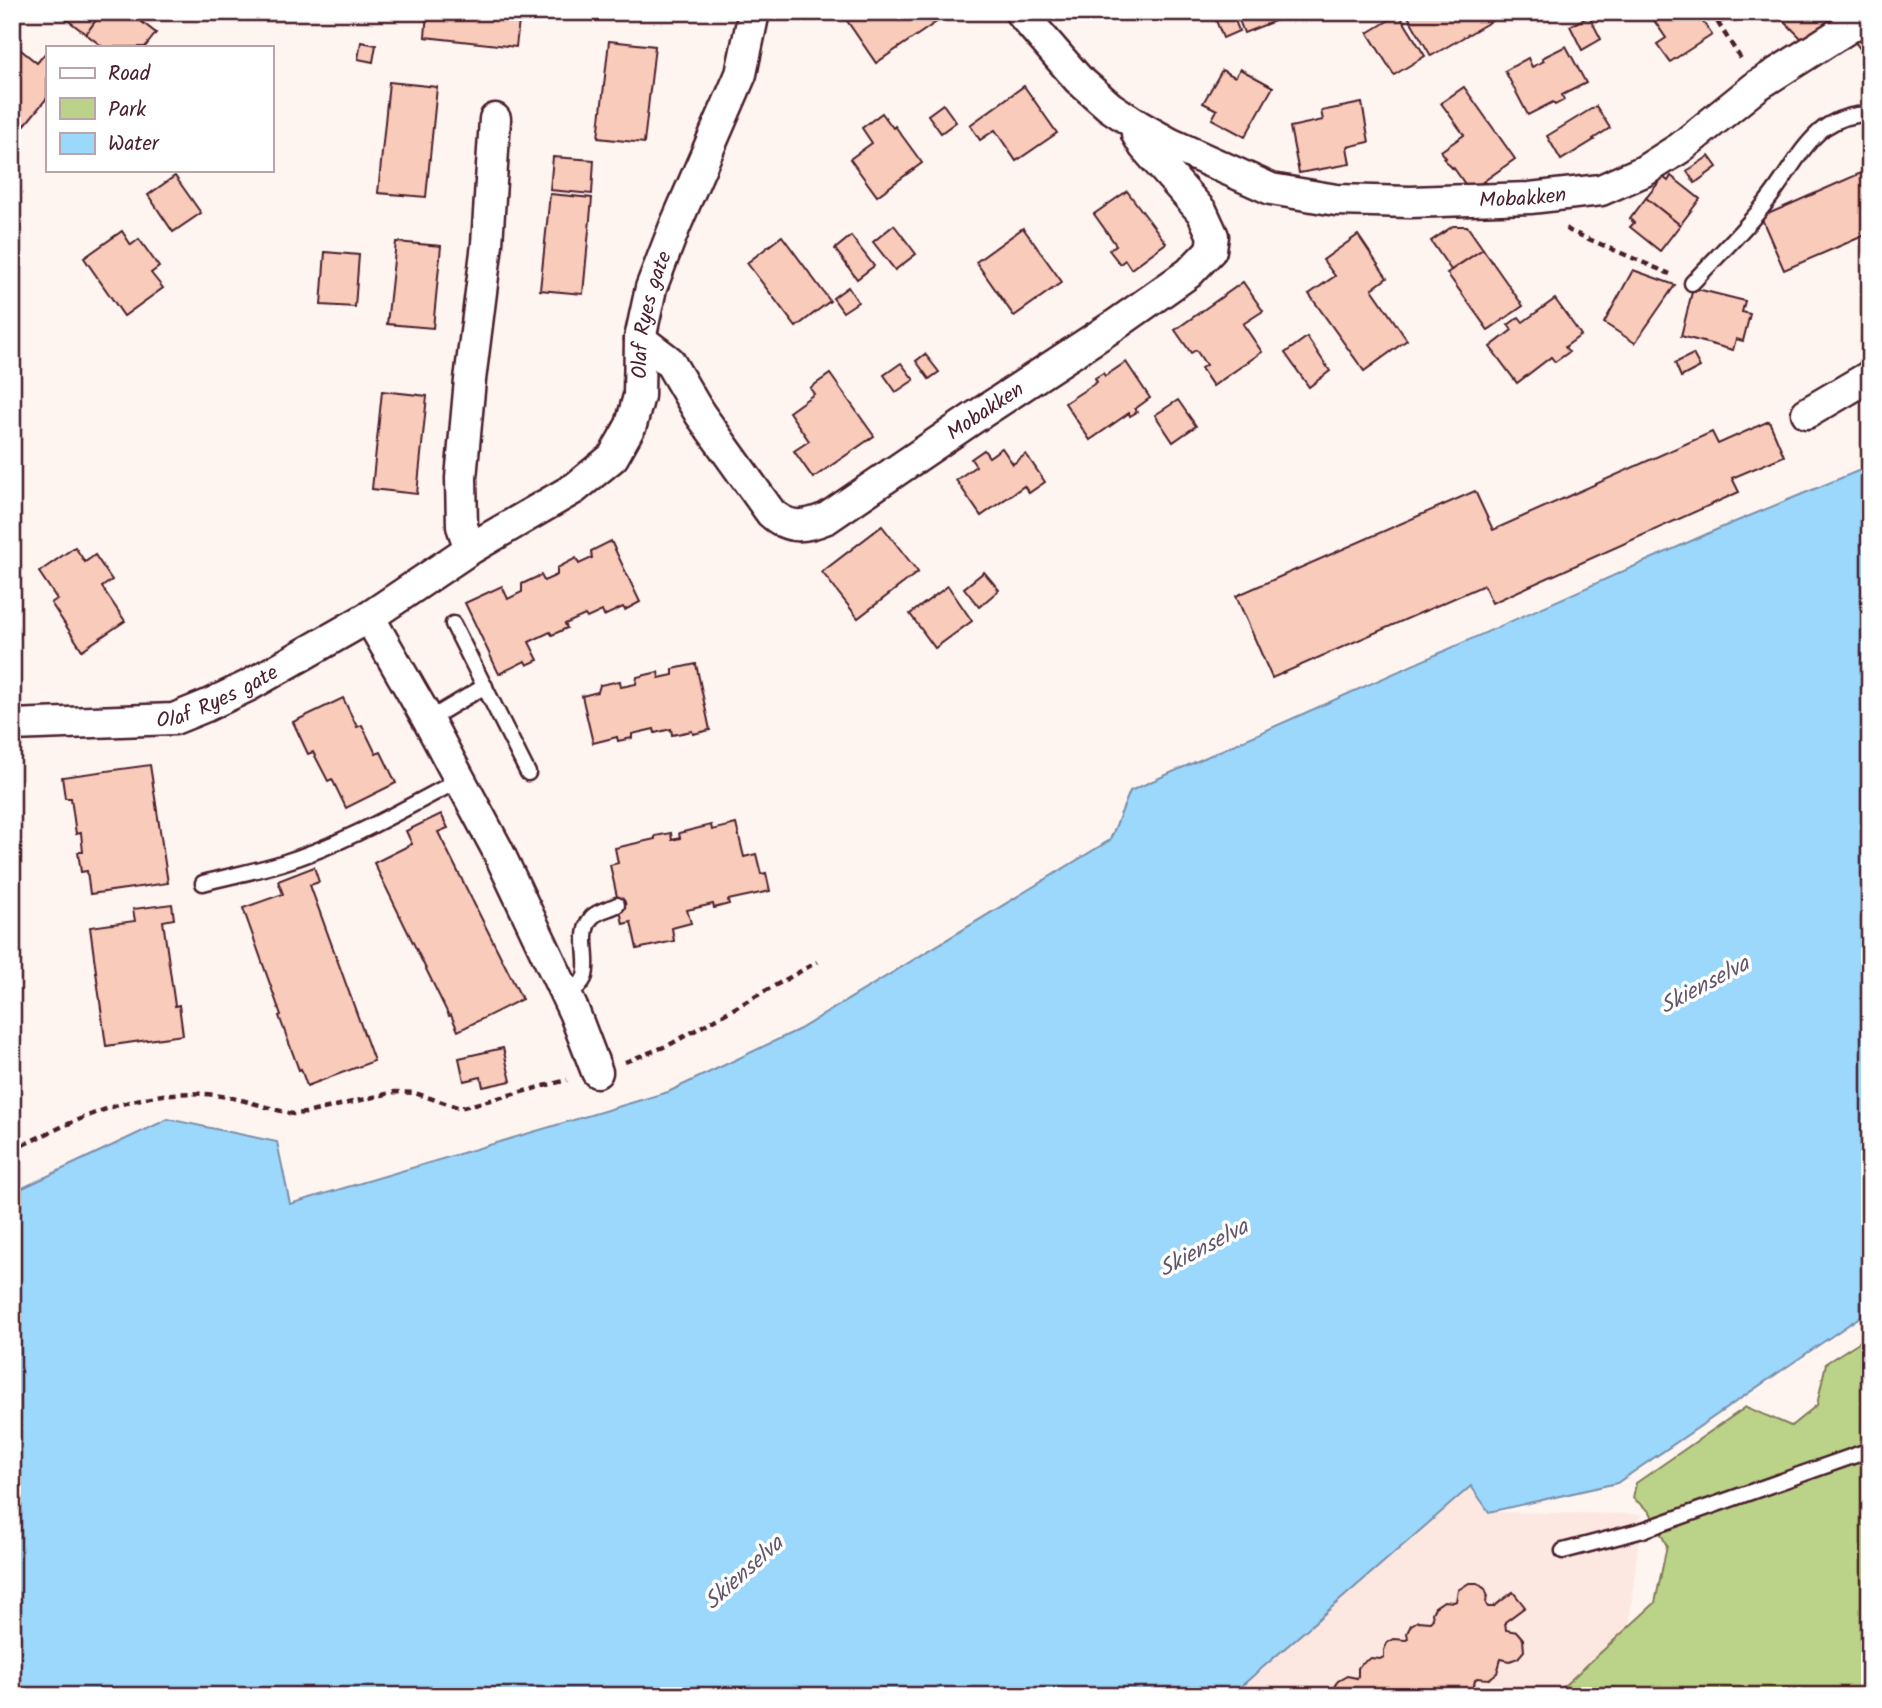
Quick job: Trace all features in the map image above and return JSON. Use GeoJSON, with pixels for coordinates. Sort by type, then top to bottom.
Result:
{"type":"FeatureCollection","features":[{"type":"Feature","properties":{"kind":"street","name":"Olaf Ryes gate"},"geometry":{"type":"LineString","coordinates":[[12,725],[174,719],[206,706],[248,687],[369,617],[470,549],[575,488],[613,457],[631,425],[639,396],[640,339],[651,288],[741,74],[754,12]]}},
{"type":"Feature","properties":{"kind":"street","name":"Mobakken"},"geometry":{"type":"LineString","coordinates":[[1020,12],[1078,79],[1110,107],[1171,144],[1272,189],[1336,200],[1410,202],[1530,198],[1601,190],[1644,171],[1680,148],[1758,85],[1870,15]]}},
{"type":"Feature","properties":{"kind":"street"},"geometry":{"type":"LineString","coordinates":[[470,549],[462,526],[461,478],[487,244],[495,119]]}},
{"type":"Feature","properties":{"kind":"street","name":"Mobakken"},"geometry":{"type":"LineString","coordinates":[[640,339],[669,361],[728,454],[758,497],[779,521],[793,525],[812,524],[839,511],[1112,327],[1189,273],[1211,250],[1213,236],[1202,212],[1144,146],[1137,134],[1137,125]]}},
{"type":"Feature","properties":{"kind":"street"},"geometry":{"type":"LineString","coordinates":[[1807,413],[1870,376]]}},
{"type":"Feature","properties":{"kind":"street"},"geometry":{"type":"LineString","coordinates":[[369,617],[498,849],[566,996],[597,1072]]}},
{"type":"Feature","properties":{"kind":"lane"},"geometry":{"type":"LineString","coordinates":[[1692,284],[1770,198],[1805,148],[1824,129],[1844,118],[1870,114]]}},
{"type":"Feature","properties":{"kind":"lane"},"geometry":{"type":"LineString","coordinates":[[453,624],[528,773]]}},
{"type":"Feature","properties":{"kind":"lane"},"geometry":{"type":"LineString","coordinates":[[428,720],[485,686]]}},
{"type":"Feature","properties":{"kind":"lane"},"geometry":{"type":"LineString","coordinates":[[204,883],[284,862],[314,850],[376,824],[459,780]]}},
{"type":"Feature","properties":{"kind":"lane"},"geometry":{"type":"LineString","coordinates":[[566,996],[580,985],[585,975],[587,925],[593,915],[617,905]]}},
{"type":"Feature","properties":{"kind":"lane"},"geometry":{"type":"LineString","coordinates":[[1563,1551],[1643,1530],[1870,1450]]}},
{"type":"Feature","properties":{"kind":"path"},"geometry":{"type":"LineString","coordinates":[[1711,12],[1758,85]]}},
{"type":"Feature","properties":{"kind":"path"},"geometry":{"type":"LineString","coordinates":[[1530,198],[1570,231],[1692,284]]}},
{"type":"Feature","properties":{"kind":"path"},"geometry":{"type":"LineString","coordinates":[[12,1150],[105,1110],[157,1096],[212,1094],[293,1114],[405,1091],[460,1108],[597,1072],[669,1045],[817,962]]}},
{"type":"Feature","properties":{"kind":"shaded area"},"geometry":{"type":"Polygon","coordinates":[[[1472,1486],[1489,1512],[1641,1514],[1628,1637],[1672,1696],[1230,1696],[1472,1486]]]}},
{"type":"Feature","properties":{"kind":"green space"},"geometry":{"type":"Polygon","coordinates":[[[1870,1335],[1870,1696],[1553,1696],[1655,1603],[1667,1546],[1650,1512],[1633,1498],[1636,1483],[1746,1407],[1791,1426],[1817,1405],[1826,1363],[1870,1335]]]}},
{"type":"Feature","properties":{"kind":"water","name":"Skienselva"},"geometry":{"type":"Polygon","coordinates":[[[1870,466],[1870,1310],[1617,1483],[1489,1512],[1471,1486],[1230,1696],[12,1696],[12,1193],[168,1119],[277,1142],[290,1204],[668,1092],[800,1029],[1110,840],[1130,791],[1718,529],[1870,466]]]}},
{"type":"Feature","properties":{"kind":"building"},"geometry":{"type":"Polygon","coordinates":[[[57,12],[102,12],[86,34],[57,12]]]}},
{"type":"Feature","properties":{"kind":"building"},"geometry":{"type":"Polygon","coordinates":[[[102,12],[129,12],[156,33],[146,46],[102,46],[86,34],[102,12]]]}},
{"type":"Feature","properties":{"kind":"building"},"geometry":{"type":"Polygon","coordinates":[[[427,12],[520,12],[516,47],[425,37],[427,12]]]}},
{"type":"Feature","properties":{"kind":"building"},"geometry":{"type":"Polygon","coordinates":[[[841,12],[937,12],[941,19],[876,63],[841,12]]]}},
{"type":"Feature","properties":{"kind":"building"},"geometry":{"type":"Polygon","coordinates":[[[1232,12],[1239,31],[1223,38],[1215,18],[1232,12]]]}},
{"type":"Feature","properties":{"kind":"building"},"geometry":{"type":"Polygon","coordinates":[[[1236,12],[1278,12],[1280,19],[1244,33],[1236,12]]]}},
{"type":"Feature","properties":{"kind":"building"},"geometry":{"type":"Polygon","coordinates":[[[1407,12],[1507,12],[1431,56],[1407,12]]]}},
{"type":"Feature","properties":{"kind":"building"},"geometry":{"type":"Polygon","coordinates":[[[1650,12],[1696,12],[1712,35],[1670,62],[1657,44],[1666,38],[1650,12]]]}},
{"type":"Feature","properties":{"kind":"building"},"geometry":{"type":"Polygon","coordinates":[[[1720,12],[1748,12],[1722,22],[1720,12]]]}},
{"type":"Feature","properties":{"kind":"building"},"geometry":{"type":"Polygon","coordinates":[[[1786,12],[1838,12],[1807,44],[1780,17],[1786,12]]]}},
{"type":"Feature","properties":{"kind":"building"},"geometry":{"type":"Polygon","coordinates":[[[1399,14],[1425,56],[1394,75],[1368,33],[1399,14]]]}},
{"type":"Feature","properties":{"kind":"building"},"geometry":{"type":"Polygon","coordinates":[[[1589,16],[1601,39],[1582,50],[1570,26],[1589,16]]]}},
{"type":"Feature","properties":{"kind":"building"},"geometry":{"type":"Polygon","coordinates":[[[1870,28],[1870,62],[1852,38],[1870,28]]]}},
{"type":"Feature","properties":{"kind":"building"},"geometry":{"type":"Polygon","coordinates":[[[609,41],[655,46],[644,143],[598,138],[609,41]]]}},
{"type":"Feature","properties":{"kind":"building"},"geometry":{"type":"Polygon","coordinates":[[[361,42],[376,45],[373,62],[358,59],[361,42]]]}},
{"type":"Feature","properties":{"kind":"building"},"geometry":{"type":"Polygon","coordinates":[[[16,46],[37,63],[46,52],[46,99],[24,126],[12,116],[12,51],[16,46]]]}},
{"type":"Feature","properties":{"kind":"building"},"geometry":{"type":"Polygon","coordinates":[[[1566,46],[1586,83],[1562,95],[1564,100],[1555,105],[1553,102],[1528,115],[1505,71],[1528,58],[1532,67],[1544,61],[1542,58],[1566,46]]]}},
{"type":"Feature","properties":{"kind":"building"},"geometry":{"type":"Polygon","coordinates":[[[1240,69],[1273,87],[1245,137],[1212,119],[1217,110],[1203,103],[1222,70],[1235,77],[1240,69]]]}},
{"type":"Feature","properties":{"kind":"building"},"geometry":{"type":"Polygon","coordinates":[[[389,82],[437,87],[426,197],[378,193],[389,82]]]}},
{"type":"Feature","properties":{"kind":"building"},"geometry":{"type":"Polygon","coordinates":[[[1024,86],[1057,133],[1016,161],[995,130],[980,140],[970,125],[1024,86]]]}},
{"type":"Feature","properties":{"kind":"building"},"geometry":{"type":"Polygon","coordinates":[[[1464,87],[1515,159],[1470,191],[1444,159],[1446,158],[1441,151],[1464,135],[1441,103],[1464,87]]]}},
{"type":"Feature","properties":{"kind":"building"},"geometry":{"type":"Polygon","coordinates":[[[1362,103],[1369,142],[1347,147],[1350,164],[1299,173],[1290,127],[1323,120],[1321,111],[1362,103]]]}},
{"type":"Feature","properties":{"kind":"building"},"geometry":{"type":"Polygon","coordinates":[[[943,104],[956,122],[941,133],[928,115],[943,104]]]}},
{"type":"Feature","properties":{"kind":"building"},"geometry":{"type":"Polygon","coordinates":[[[1596,106],[1610,128],[1561,160],[1547,136],[1596,106]]]}},
{"type":"Feature","properties":{"kind":"building"},"geometry":{"type":"Polygon","coordinates":[[[882,113],[922,163],[877,196],[850,159],[872,143],[862,128],[882,113]]]}},
{"type":"Feature","properties":{"kind":"building"},"geometry":{"type":"Polygon","coordinates":[[[1709,156],[1717,167],[1695,183],[1687,171],[1709,156]]]}},
{"type":"Feature","properties":{"kind":"building"},"geometry":{"type":"Polygon","coordinates":[[[553,157],[594,160],[592,194],[550,190],[553,157]]]}},
{"type":"Feature","properties":{"kind":"building"},"geometry":{"type":"Polygon","coordinates":[[[1870,161],[1870,233],[1784,270],[1761,217],[1868,170],[1865,163],[1870,161]]]}},
{"type":"Feature","properties":{"kind":"building"},"geometry":{"type":"Polygon","coordinates":[[[175,176],[201,213],[173,232],[148,195],[175,176]]]}},
{"type":"Feature","properties":{"kind":"building"},"geometry":{"type":"Polygon","coordinates":[[[1671,176],[1700,199],[1680,225],[1646,198],[1663,177],[1668,181],[1671,176]]]}},
{"type":"Feature","properties":{"kind":"building"},"geometry":{"type":"Polygon","coordinates":[[[1127,191],[1166,243],[1131,269],[1125,260],[1120,264],[1109,250],[1116,245],[1094,214],[1127,191]]]}},
{"type":"Feature","properties":{"kind":"building"},"geometry":{"type":"Polygon","coordinates":[[[550,194],[592,198],[583,294],[540,290],[550,194]]]}},
{"type":"Feature","properties":{"kind":"building"},"geometry":{"type":"Polygon","coordinates":[[[1646,198],[1680,225],[1660,251],[1630,227],[1634,223],[1630,219],[1646,198]]]}},
{"type":"Feature","properties":{"kind":"building"},"geometry":{"type":"Polygon","coordinates":[[[894,225],[916,254],[895,270],[873,242],[894,225]]]}},
{"type":"Feature","properties":{"kind":"building"},"geometry":{"type":"Polygon","coordinates":[[[1453,226],[1467,226],[1483,249],[1451,270],[1431,241],[1453,226]]]}},
{"type":"Feature","properties":{"kind":"building"},"geometry":{"type":"Polygon","coordinates":[[[1023,228],[1062,282],[1014,316],[976,262],[1023,228]]]}},
{"type":"Feature","properties":{"kind":"building"},"geometry":{"type":"Polygon","coordinates":[[[122,231],[131,245],[139,239],[159,267],[151,273],[163,288],[124,316],[84,258],[122,231]]]}},
{"type":"Feature","properties":{"kind":"building"},"geometry":{"type":"Polygon","coordinates":[[[1358,235],[1387,278],[1372,289],[1407,340],[1364,371],[1309,294],[1335,276],[1323,260],[1358,235]]]}},
{"type":"Feature","properties":{"kind":"building"},"geometry":{"type":"Polygon","coordinates":[[[782,236],[830,301],[796,327],[747,263],[782,236]]]}},
{"type":"Feature","properties":{"kind":"building"},"geometry":{"type":"Polygon","coordinates":[[[851,236],[874,266],[857,279],[835,249],[851,236]]]}},
{"type":"Feature","properties":{"kind":"building"},"geometry":{"type":"Polygon","coordinates":[[[396,242],[441,246],[433,328],[387,324],[396,242]]]}},
{"type":"Feature","properties":{"kind":"building"},"geometry":{"type":"Polygon","coordinates":[[[1483,249],[1523,306],[1488,330],[1447,273],[1483,249]]]}},
{"type":"Feature","properties":{"kind":"building"},"geometry":{"type":"Polygon","coordinates":[[[325,252],[359,255],[355,307],[321,305],[325,252]]]}},
{"type":"Feature","properties":{"kind":"building"},"geometry":{"type":"Polygon","coordinates":[[[1633,270],[1675,285],[1635,343],[1604,323],[1633,270]]]}},
{"type":"Feature","properties":{"kind":"building"},"geometry":{"type":"Polygon","coordinates":[[[1243,282],[1263,311],[1243,324],[1262,352],[1213,386],[1201,368],[1206,365],[1196,350],[1191,353],[1175,330],[1243,282]]]}},
{"type":"Feature","properties":{"kind":"building"},"geometry":{"type":"Polygon","coordinates":[[[848,287],[858,302],[843,312],[833,298],[848,287]]]}},
{"type":"Feature","properties":{"kind":"building"},"geometry":{"type":"Polygon","coordinates":[[[1693,288],[1745,301],[1742,312],[1750,314],[1743,341],[1736,339],[1733,350],[1681,336],[1693,288]]]}},
{"type":"Feature","properties":{"kind":"building"},"geometry":{"type":"Polygon","coordinates":[[[1555,299],[1581,335],[1565,347],[1569,352],[1555,362],[1551,357],[1517,383],[1490,347],[1512,330],[1508,325],[1519,317],[1523,322],[1555,299]]]}},
{"type":"Feature","properties":{"kind":"building"},"geometry":{"type":"Polygon","coordinates":[[[1307,337],[1330,371],[1309,387],[1285,353],[1307,337]]]}},
{"type":"Feature","properties":{"kind":"building"},"geometry":{"type":"Polygon","coordinates":[[[925,354],[939,372],[929,379],[916,361],[925,354]]]}},
{"type":"Feature","properties":{"kind":"building"},"geometry":{"type":"Polygon","coordinates":[[[1693,354],[1700,367],[1681,377],[1675,363],[1693,354]]]}},
{"type":"Feature","properties":{"kind":"building"},"geometry":{"type":"Polygon","coordinates":[[[1126,362],[1150,398],[1135,409],[1137,412],[1130,416],[1129,413],[1090,440],[1065,403],[1097,382],[1095,378],[1103,373],[1105,376],[1126,362]]]}},
{"type":"Feature","properties":{"kind":"building"},"geometry":{"type":"Polygon","coordinates":[[[901,363],[914,380],[896,392],[884,375],[901,363]]]}},
{"type":"Feature","properties":{"kind":"building"},"geometry":{"type":"Polygon","coordinates":[[[830,374],[874,436],[813,478],[794,451],[809,441],[789,412],[814,394],[810,388],[830,374]]]}},
{"type":"Feature","properties":{"kind":"building"},"geometry":{"type":"Polygon","coordinates":[[[382,391],[427,396],[417,494],[372,489],[382,391]]]}},
{"type":"Feature","properties":{"kind":"building"},"geometry":{"type":"Polygon","coordinates":[[[1178,400],[1196,426],[1173,442],[1155,415],[1178,400]]]}},
{"type":"Feature","properties":{"kind":"building"},"geometry":{"type":"Polygon","coordinates":[[[1769,421],[1784,456],[1732,478],[1739,492],[1492,603],[1484,585],[1272,678],[1236,596],[1475,491],[1493,530],[1712,432],[1718,444],[1769,421]]]}},
{"type":"Feature","properties":{"kind":"building"},"geometry":{"type":"Polygon","coordinates":[[[1002,448],[1013,464],[1026,454],[1045,482],[1029,493],[1024,486],[981,516],[956,480],[976,466],[971,459],[984,450],[989,457],[1002,448]]]}},
{"type":"Feature","properties":{"kind":"building"},"geometry":{"type":"Polygon","coordinates":[[[882,526],[918,572],[858,618],[822,572],[882,526]]]}},
{"type":"Feature","properties":{"kind":"building"},"geometry":{"type":"Polygon","coordinates":[[[611,541],[640,602],[604,616],[602,611],[587,618],[585,615],[565,624],[567,628],[552,635],[550,632],[529,642],[538,660],[527,665],[525,661],[499,674],[465,603],[502,586],[508,599],[522,592],[522,584],[541,575],[544,581],[557,575],[557,568],[576,558],[579,564],[592,558],[591,551],[611,541]]]}},
{"type":"Feature","properties":{"kind":"building"},"geometry":{"type":"Polygon","coordinates":[[[75,547],[85,562],[95,555],[112,580],[102,587],[125,621],[82,650],[51,603],[57,599],[39,572],[75,547]]]}},
{"type":"Feature","properties":{"kind":"building"},"geometry":{"type":"Polygon","coordinates":[[[984,572],[999,590],[979,607],[964,588],[984,572]]]}},
{"type":"Feature","properties":{"kind":"building"},"geometry":{"type":"Polygon","coordinates":[[[948,586],[972,621],[935,648],[910,614],[948,586]]]}},
{"type":"Feature","properties":{"kind":"building"},"geometry":{"type":"Polygon","coordinates":[[[696,664],[710,730],[672,735],[671,729],[655,733],[654,729],[632,734],[632,738],[618,741],[617,737],[593,743],[582,696],[598,692],[600,685],[620,681],[621,687],[636,684],[637,677],[658,672],[659,678],[673,675],[673,669],[696,664]]]}},
{"type":"Feature","properties":{"kind":"building"},"geometry":{"type":"Polygon","coordinates":[[[343,698],[357,727],[362,725],[376,754],[381,752],[396,783],[346,808],[332,779],[328,781],[313,752],[308,754],[293,722],[343,698]]]}},
{"type":"Feature","properties":{"kind":"building"},"geometry":{"type":"Polygon","coordinates":[[[150,765],[168,883],[90,894],[87,871],[81,872],[78,852],[83,852],[81,833],[76,834],[71,798],[65,798],[62,777],[150,765]]]}},
{"type":"Feature","properties":{"kind":"building"},"geometry":{"type":"Polygon","coordinates":[[[441,814],[448,828],[438,832],[522,999],[458,1031],[374,863],[412,844],[406,831],[441,814]]]}},
{"type":"Feature","properties":{"kind":"building"},"geometry":{"type":"Polygon","coordinates":[[[736,824],[744,857],[756,854],[761,874],[766,873],[770,891],[728,900],[729,904],[714,908],[713,904],[687,910],[691,923],[672,928],[674,941],[637,949],[631,922],[623,924],[610,865],[618,863],[615,848],[655,839],[655,836],[671,833],[672,840],[680,838],[679,833],[711,825],[712,830],[736,824]]]}},
{"type":"Feature","properties":{"kind":"building"},"geometry":{"type":"Polygon","coordinates":[[[314,867],[319,882],[310,885],[374,1061],[307,1086],[279,1016],[281,1015],[243,908],[283,894],[278,881],[314,867]]]}},
{"type":"Feature","properties":{"kind":"building"},"geometry":{"type":"Polygon","coordinates":[[[172,904],[174,919],[163,921],[175,1006],[179,1005],[183,1035],[106,1046],[90,927],[135,921],[133,909],[172,904]]]}},
{"type":"Feature","properties":{"kind":"building"},"geometry":{"type":"Polygon","coordinates":[[[503,1048],[511,1081],[483,1087],[481,1077],[464,1081],[459,1058],[503,1048]]]}},
{"type":"Feature","properties":{"kind":"building"},"geometry":{"type":"Polygon","coordinates":[[[1469,1583],[1477,1583],[1485,1589],[1488,1607],[1493,1607],[1513,1592],[1525,1607],[1505,1622],[1506,1630],[1517,1632],[1523,1639],[1524,1651],[1518,1658],[1510,1661],[1501,1659],[1497,1673],[1489,1679],[1477,1678],[1469,1696],[1333,1696],[1338,1681],[1347,1676],[1357,1678],[1358,1668],[1362,1663],[1371,1658],[1384,1657],[1387,1643],[1394,1639],[1408,1639],[1407,1633],[1411,1625],[1418,1621],[1430,1622],[1435,1607],[1444,1601],[1456,1601],[1458,1590],[1469,1583]]]}}]}
